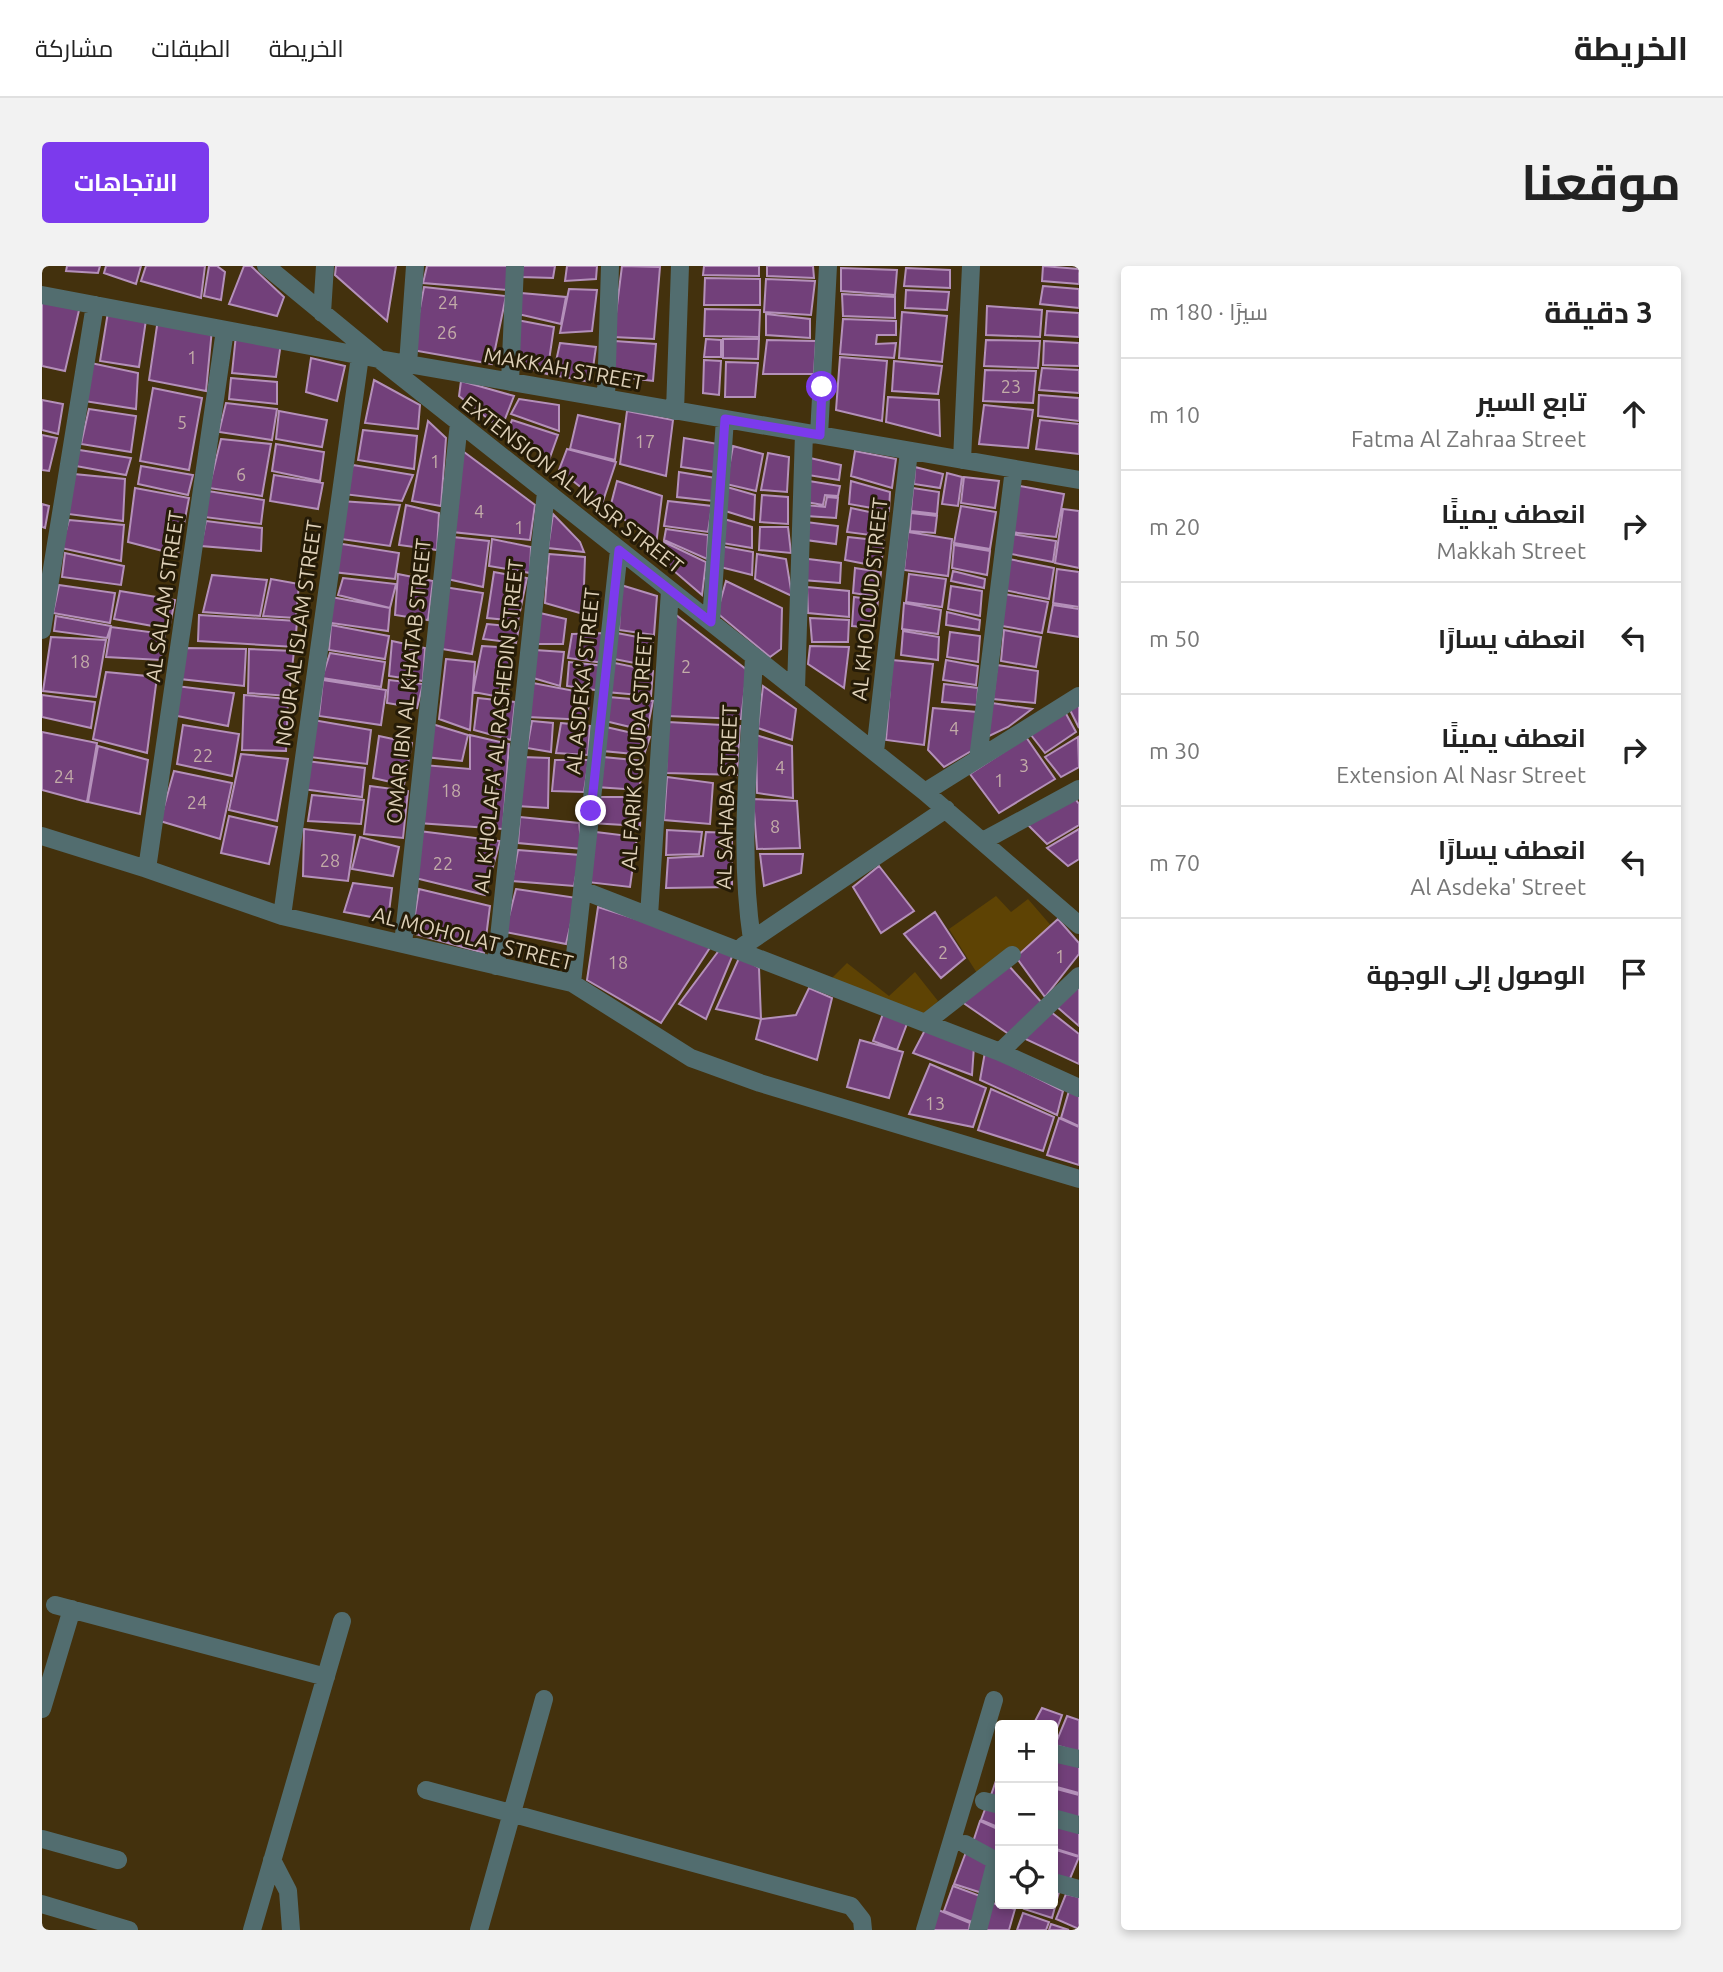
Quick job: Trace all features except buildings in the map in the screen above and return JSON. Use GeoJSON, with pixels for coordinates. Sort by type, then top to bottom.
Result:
{"type":"FeatureCollection","features":[{"type":"Feature","properties":{"kind":"street","name":"EXTENSION AL NASR STREET"},"geometry":{"type":"LineString","coordinates":[[266,266],[1075,915]]}},
{"type":"Feature","properties":{"kind":"street"},"geometry":{"type":"LineString","coordinates":[[323,313],[325,266]]}},
{"type":"Feature","properties":{"kind":"street"},"geometry":{"type":"LineString","coordinates":[[408,364],[415,266]]}},
{"type":"Feature","properties":{"kind":"street"},"geometry":{"type":"LineString","coordinates":[[510,382],[515,266]]}},
{"type":"Feature","properties":{"kind":"street"},"geometry":{"type":"LineString","coordinates":[[606,398],[610,266]]}},
{"type":"Feature","properties":{"kind":"street"},"geometry":{"type":"LineString","coordinates":[[675,411],[680,266]]}},
{"type":"Feature","properties":{"kind":"street"},"geometry":{"type":"LineString","coordinates":[[796,689],[812,434],[828,266]]}},
{"type":"Feature","properties":{"kind":"street"},"geometry":{"type":"LineString","coordinates":[[962,460],[971,266]]}},
{"type":"Feature","properties":{"kind":"street","name":"MAKKAH STREET"},"geometry":{"type":"LineString","coordinates":[[42,295],[360,356],[1079,480]]}},
{"type":"Feature","properties":{"kind":"street"},"geometry":{"type":"LineString","coordinates":[[42,629],[95,305]]}},
{"type":"Feature","properties":{"kind":"street","name":"AL SALAM STREET"},"geometry":{"type":"LineString","coordinates":[[147,869],[225,330]]}},
{"type":"Feature","properties":{"kind":"street","name":"NOUR AL ISLAM STREET"},"geometry":{"type":"LineString","coordinates":[[282,916],[360,356]]}},
{"type":"Feature","properties":{"kind":"street"},"geometry":{"type":"LineString","coordinates":[[711,622],[725,419]]}},
{"type":"Feature","properties":{"kind":"street","name":"OMAR IBN AL KHATAB STREET"},"geometry":{"type":"LineString","coordinates":[[403,944],[459,423]]}},
{"type":"Feature","properties":{"kind":"street","name":"AL KHOLOUD STREET"},"geometry":{"type":"LineString","coordinates":[[875,752],[909,451]]}},
{"type":"Feature","properties":{"kind":"street"},"geometry":{"type":"LineString","coordinates":[[978,759],[1014,469]]}},
{"type":"Feature","properties":{"kind":"street","name":"AL KHOLAFA' AL RASHEDIN STREET"},"geometry":{"type":"LineString","coordinates":[[496,966],[546,492]]}},
{"type":"Feature","properties":{"kind":"street","name":"AL ASDEKA' STREET"},"geometry":{"type":"LineString","coordinates":[[572,984],[619,550]]}},
{"type":"Feature","properties":{"kind":"street","name":"AL FARIK GOUDA STREET"},"geometry":{"type":"LineString","coordinates":[[649,916],[670,590]]}},
{"type":"Feature","properties":{"kind":"street","name":"AL SAHABA STREET"},"geometry":{"type":"LineString","coordinates":[[745,945],[745,862],[754,656]]}},
{"type":"Feature","properties":{"kind":"street"},"geometry":{"type":"LineString","coordinates":[[925,792],[1079,696]]}},
{"type":"Feature","properties":{"kind":"street"},"geometry":{"type":"LineString","coordinates":[[983,841],[1079,789]]}},
{"type":"Feature","properties":{"kind":"street"},"geometry":{"type":"LineString","coordinates":[[745,945],[946,809]]}},
{"type":"Feature","properties":{"kind":"street","name":"AL MOHOLAT STREET"},"geometry":{"type":"LineString","coordinates":[[42,836],[282,916],[572,984],[691,1058],[760,1083],[1079,1180]]}},
{"type":"Feature","properties":{"kind":"street"},"geometry":{"type":"LineString","coordinates":[[582,890],[649,916],[745,945],[1079,1088]]}},
{"type":"Feature","properties":{"kind":"street"},"geometry":{"type":"LineString","coordinates":[[925,1023],[1012,955]]}},
{"type":"Feature","properties":{"kind":"street"},"geometry":{"type":"LineString","coordinates":[[1000,1052],[1079,976]]}},
{"type":"Feature","properties":{"kind":"street"},"geometry":{"type":"LineString","coordinates":[[42,1709],[64,1607],[326,1677]]}},
{"type":"Feature","properties":{"kind":"street"},"geometry":{"type":"LineString","coordinates":[[252,1930],[342,1621]]}},
{"type":"Feature","properties":{"kind":"street"},"geometry":{"type":"LineString","coordinates":[[479,1930],[544,1699]]}},
{"type":"Feature","properties":{"kind":"street"},"geometry":{"type":"LineString","coordinates":[[925,1930],[994,1700]]}},
{"type":"Feature","properties":{"kind":"street"},"geometry":{"type":"LineString","coordinates":[[1058,1754],[1079,1759]]}},
{"type":"Feature","properties":{"kind":"street"},"geometry":{"type":"LineString","coordinates":[[426,1790],[851,1906],[862,1920],[863,1930]]}},
{"type":"Feature","properties":{"kind":"street"},"geometry":{"type":"LineString","coordinates":[[1058,1819],[1079,1825]]}},
{"type":"Feature","properties":{"kind":"street"},"geometry":{"type":"LineString","coordinates":[[42,1839],[118,1860]]}},
{"type":"Feature","properties":{"kind":"street"},"geometry":{"type":"LineString","coordinates":[[965,1844],[995,1860]]}},
{"type":"Feature","properties":{"kind":"street"},"geometry":{"type":"LineString","coordinates":[[272,1860],[288,1891],[290,1930]]}},
{"type":"Feature","properties":{"kind":"street"},"geometry":{"type":"LineString","coordinates":[[978,1930],[995,1872]]}},
{"type":"Feature","properties":{"kind":"street"},"geometry":{"type":"LineString","coordinates":[[1058,1883],[1079,1889]]}},
{"type":"Feature","properties":{"kind":"street"},"geometry":{"type":"LineString","coordinates":[[42,1904],[130,1930]]}},
{"type":"Feature","properties":{"kind":"shaded area"},"geometry":{"type":"Polygon","coordinates":[[[996,896],[1011,912],[1028,899],[1060,936],[982,981],[949,929],[996,896]]]}},
{"type":"Feature","properties":{"kind":"shaded area"},"geometry":{"type":"Polygon","coordinates":[[[847,963],[889,996],[915,972],[938,1001],[917,1024],[827,983],[847,963]]]}},
{"type":"Feature","properties":{"kind":"route"},"geometry":{"type":"LineString","coordinates":[[591,811],[619,550],[711,622],[725,419],[820,435],[822,387]]}}]}
